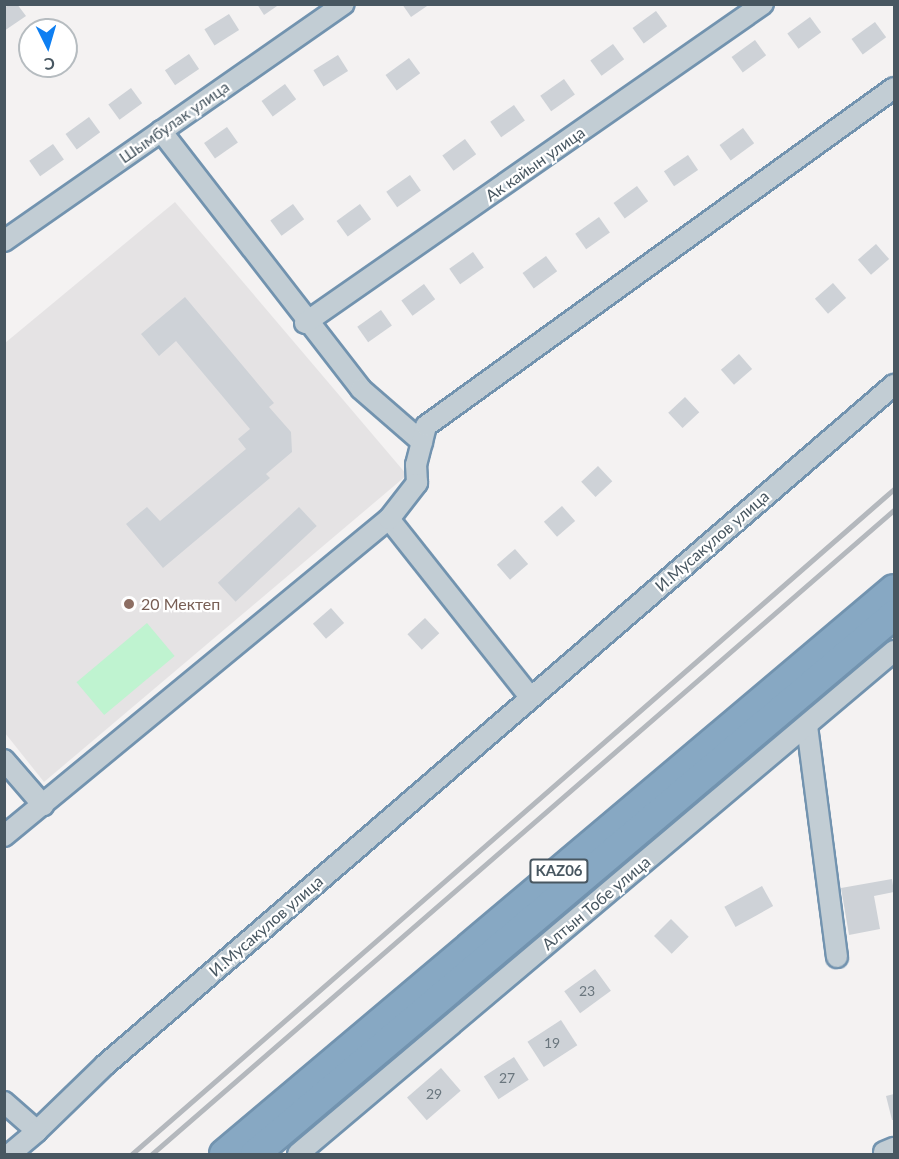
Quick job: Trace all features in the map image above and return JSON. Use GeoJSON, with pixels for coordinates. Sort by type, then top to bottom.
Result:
{"type":"FeatureCollection","features":[{"type":"Feature","properties":{"kind":"highway","name":"KАZ06"},"geometry":{"type":"LineString","coordinates":[[224,1155],[894,589]]}},
{"type":"Feature","properties":{"kind":"highway","name":"KАZ06"},"geometry":{"type":"LineString","coordinates":[[255,1155],[894,615]]}},
{"type":"Feature","properties":{"kind":"street","name":"Шымбулак улица"},"geometry":{"type":"LineString","coordinates":[[4,241],[344,4]]}},
{"type":"Feature","properties":{"kind":"street","name":"Ак кайын улица"},"geometry":{"type":"LineString","coordinates":[[305,322],[763,4]]}},
{"type":"Feature","properties":{"kind":"street"},"geometry":{"type":"LineString","coordinates":[[4,836],[389,519],[417,483],[426,426],[492,376],[894,88]]}},
{"type":"Feature","properties":{"kind":"street"},"geometry":{"type":"LineString","coordinates":[[161,132],[305,322],[361,389],[422,442]]}},
{"type":"Feature","properties":{"kind":"street","name":"И.Мусакулов улица"},"geometry":{"type":"LineString","coordinates":[[10,1155],[38,1131],[105,1065],[894,385]]}},
{"type":"Feature","properties":{"kind":"street"},"geometry":{"type":"LineString","coordinates":[[389,519],[530,697]]}},
{"type":"Feature","properties":{"kind":"street","name":"Алтын Тобе улица"},"geometry":{"type":"LineString","coordinates":[[298,1155],[894,651]]}},
{"type":"Feature","properties":{"kind":"street"},"geometry":{"type":"LineString","coordinates":[[807,726],[837,957]]}},
{"type":"Feature","properties":{"kind":"street"},"geometry":{"type":"LineString","coordinates":[[4,760],[42,805]]}},
{"type":"Feature","properties":{"kind":"street"},"geometry":{"type":"LineString","coordinates":[[4,1102],[38,1131]]}},
{"type":"Feature","properties":{"kind":"shaded area","name":"20 Мектеп"},"geometry":{"type":"Polygon","coordinates":[[[175,202],[407,475],[44,782],[5,733],[5,343],[175,202]]]}},
{"type":"Feature","properties":{"kind":"green space"},"geometry":{"type":"Polygon","coordinates":[[[147,623],[175,656],[104,715],[77,682],[147,623]]]}},
{"type":"Feature","properties":{"kind":"building"},"geometry":{"type":"Polygon","coordinates":[[[10,4],[17,4],[26,16],[18,18],[18,21],[4,31],[4,8],[10,4]]]}},
{"type":"Feature","properties":{"kind":"building"},"geometry":{"type":"Polygon","coordinates":[[[257,4],[280,4],[264,15],[257,4]]]}},
{"type":"Feature","properties":{"kind":"building"},"geometry":{"type":"Polygon","coordinates":[[[402,4],[430,4],[411,17],[402,4]]]}},
{"type":"Feature","properties":{"kind":"building"},"geometry":{"type":"Polygon","coordinates":[[[656,11],[667,26],[644,43],[633,28],[656,11]]]}},
{"type":"Feature","properties":{"kind":"building"},"geometry":{"type":"Polygon","coordinates":[[[229,14],[239,30],[214,45],[204,29],[229,14]]]}},
{"type":"Feature","properties":{"kind":"building"},"geometry":{"type":"Polygon","coordinates":[[[810,17],[821,32],[799,49],[787,33],[810,17]]]}},
{"type":"Feature","properties":{"kind":"building"},"geometry":{"type":"Polygon","coordinates":[[[875,22],[886,37],[863,54],[852,39],[875,22]]]}},
{"type":"Feature","properties":{"kind":"building"},"geometry":{"type":"Polygon","coordinates":[[[755,40],[766,55],[743,72],[732,57],[755,40]]]}},
{"type":"Feature","properties":{"kind":"building"},"geometry":{"type":"Polygon","coordinates":[[[613,44],[624,59],[602,76],[590,60],[613,44]]]}},
{"type":"Feature","properties":{"kind":"building"},"geometry":{"type":"Polygon","coordinates":[[[189,54],[199,69],[175,85],[165,70],[189,54]]]}},
{"type":"Feature","properties":{"kind":"building"},"geometry":{"type":"Polygon","coordinates":[[[338,55],[348,71],[323,86],[313,70],[338,55]]]}},
{"type":"Feature","properties":{"kind":"building"},"geometry":{"type":"Polygon","coordinates":[[[409,58],[420,73],[397,90],[386,75],[409,58]]]}},
{"type":"Feature","properties":{"kind":"building"},"geometry":{"type":"Polygon","coordinates":[[[564,79],[575,95],[551,111],[540,96],[564,79]]]}},
{"type":"Feature","properties":{"kind":"building"},"geometry":{"type":"Polygon","coordinates":[[[285,84],[296,99],[273,116],[262,101],[285,84]]]}},
{"type":"Feature","properties":{"kind":"building"},"geometry":{"type":"Polygon","coordinates":[[[131,88],[142,103],[120,120],[108,104],[131,88]]]}},
{"type":"Feature","properties":{"kind":"building"},"geometry":{"type":"Polygon","coordinates":[[[514,105],[525,121],[501,137],[490,122],[514,105]]]}},
{"type":"Feature","properties":{"kind":"building"},"geometry":{"type":"Polygon","coordinates":[[[89,117],[100,132],[77,149],[66,134],[89,117]]]}},
{"type":"Feature","properties":{"kind":"building"},"geometry":{"type":"Polygon","coordinates":[[[227,127],[238,143],[215,159],[204,143],[227,127]]]}},
{"type":"Feature","properties":{"kind":"building"},"geometry":{"type":"Polygon","coordinates":[[[743,128],[754,143],[731,160],[720,145],[743,128]]]}},
{"type":"Feature","properties":{"kind":"building"},"geometry":{"type":"Polygon","coordinates":[[[465,139],[476,154],[454,171],[442,155],[465,139]]]}},
{"type":"Feature","properties":{"kind":"building"},"geometry":{"type":"Polygon","coordinates":[[[53,144],[64,160],[40,176],[29,161],[53,144]]]}},
{"type":"Feature","properties":{"kind":"building"},"geometry":{"type":"Polygon","coordinates":[[[688,155],[698,170],[674,186],[664,171],[688,155]]]}},
{"type":"Feature","properties":{"kind":"building"},"geometry":{"type":"Polygon","coordinates":[[[410,175],[421,191],[397,207],[386,192],[410,175]]]}},
{"type":"Feature","properties":{"kind":"building"},"geometry":{"type":"Polygon","coordinates":[[[637,186],[648,201],[625,218],[614,203],[637,186]]]}},
{"type":"Feature","properties":{"kind":"building"},"geometry":{"type":"Polygon","coordinates":[[[293,204],[304,219],[282,236],[270,220],[293,204]]]}},
{"type":"Feature","properties":{"kind":"building"},"geometry":{"type":"Polygon","coordinates":[[[360,204],[371,219],[348,236],[337,221],[360,204]]]}},
{"type":"Feature","properties":{"kind":"building"},"geometry":{"type":"Polygon","coordinates":[[[599,217],[610,233],[586,249],[575,234],[599,217]]]}},
{"type":"Feature","properties":{"kind":"building"},"geometry":{"type":"Polygon","coordinates":[[[876,244],[889,259],[871,275],[858,260],[876,244]]]}},
{"type":"Feature","properties":{"kind":"building"},"geometry":{"type":"Polygon","coordinates":[[[473,252],[484,268],[460,284],[449,269],[473,252]]]}},
{"type":"Feature","properties":{"kind":"building"},"geometry":{"type":"Polygon","coordinates":[[[546,256],[557,271],[534,288],[523,273],[546,256]]]}},
{"type":"Feature","properties":{"kind":"building"},"geometry":{"type":"Polygon","coordinates":[[[833,283],[846,298],[828,314],[815,299],[833,283]]]}},
{"type":"Feature","properties":{"kind":"building"},"geometry":{"type":"Polygon","coordinates":[[[424,284],[435,299],[413,316],[401,300],[424,284]]]}},
{"type":"Feature","properties":{"kind":"building"},"geometry":{"type":"Polygon","coordinates":[[[185,297],[274,403],[269,407],[291,432],[292,452],[266,474],[270,478],[163,568],[126,524],[147,507],[160,521],[246,449],[238,439],[250,429],[176,341],[159,356],[141,334],[185,297]]]}},
{"type":"Feature","properties":{"kind":"building"},"geometry":{"type":"Polygon","coordinates":[[[381,310],[392,326],[368,342],[357,327],[381,310]]]}},
{"type":"Feature","properties":{"kind":"building"},"geometry":{"type":"Polygon","coordinates":[[[739,354],[752,369],[734,385],[721,370],[739,354]]]}},
{"type":"Feature","properties":{"kind":"building"},"geometry":{"type":"Polygon","coordinates":[[[685,397],[699,412],[683,428],[668,413],[685,397]]]}},
{"type":"Feature","properties":{"kind":"building"},"geometry":{"type":"Polygon","coordinates":[[[598,466],[612,481],[596,497],[581,482],[598,466]]]}},
{"type":"Feature","properties":{"kind":"building"},"geometry":{"type":"Polygon","coordinates":[[[562,506],[575,521],[557,537],[544,522],[562,506]]]}},
{"type":"Feature","properties":{"kind":"building"},"geometry":{"type":"Polygon","coordinates":[[[299,507],[317,526],[236,602],[218,583],[299,507]]]}},
{"type":"Feature","properties":{"kind":"building"},"geometry":{"type":"Polygon","coordinates":[[[515,549],[528,564],[510,580],[497,565],[515,549]]]}},
{"type":"Feature","properties":{"kind":"building"},"geometry":{"type":"Polygon","coordinates":[[[331,608],[344,623],[326,639],[313,624],[331,608]]]}},
{"type":"Feature","properties":{"kind":"building"},"geometry":{"type":"Polygon","coordinates":[[[425,618],[439,633],[422,650],[407,634],[425,618]]]}},
{"type":"Feature","properties":{"kind":"building"},"geometry":{"type":"Polygon","coordinates":[[[892,879],[894,892],[874,896],[880,929],[849,935],[841,888],[892,879]]]}},
{"type":"Feature","properties":{"kind":"building"},"geometry":{"type":"Polygon","coordinates":[[[762,886],[773,906],[736,927],[724,907],[762,886]]]}},
{"type":"Feature","properties":{"kind":"building"},"geometry":{"type":"Polygon","coordinates":[[[671,919],[689,937],[672,954],[654,936],[671,919]]]}},
{"type":"Feature","properties":{"kind":"building"},"geometry":{"type":"Polygon","coordinates":[[[595,969],[611,991],[580,1013],[564,991],[595,969]]]}},
{"type":"Feature","properties":{"kind":"building"},"geometry":{"type":"Polygon","coordinates":[[[561,1020],[577,1045],[544,1067],[527,1042],[561,1020]]]}},
{"type":"Feature","properties":{"kind":"building"},"geometry":{"type":"Polygon","coordinates":[[[514,1057],[529,1080],[499,1099],[484,1077],[514,1057]]]}},
{"type":"Feature","properties":{"kind":"building"},"geometry":{"type":"Polygon","coordinates":[[[441,1068],[461,1091],[427,1120],[407,1098],[441,1068]]]}},
{"type":"Feature","properties":{"kind":"building"},"geometry":{"type":"Polygon","coordinates":[[[894,1094],[894,1120],[892,1120],[886,1096],[894,1094]]]}},
{"type":"Feature","properties":{"kind":"railway"},"geometry":{"type":"LineString","coordinates":[[132,1154],[894,489]]}},
{"type":"Feature","properties":{"kind":"railway"},"geometry":{"type":"LineString","coordinates":[[152,1154],[894,510]]}},
{"type":"Feature","properties":{"kind":"place","name":"20 Мектеп"},"geometry":{"type":"Point","coordinates":[129,604]}}]}
